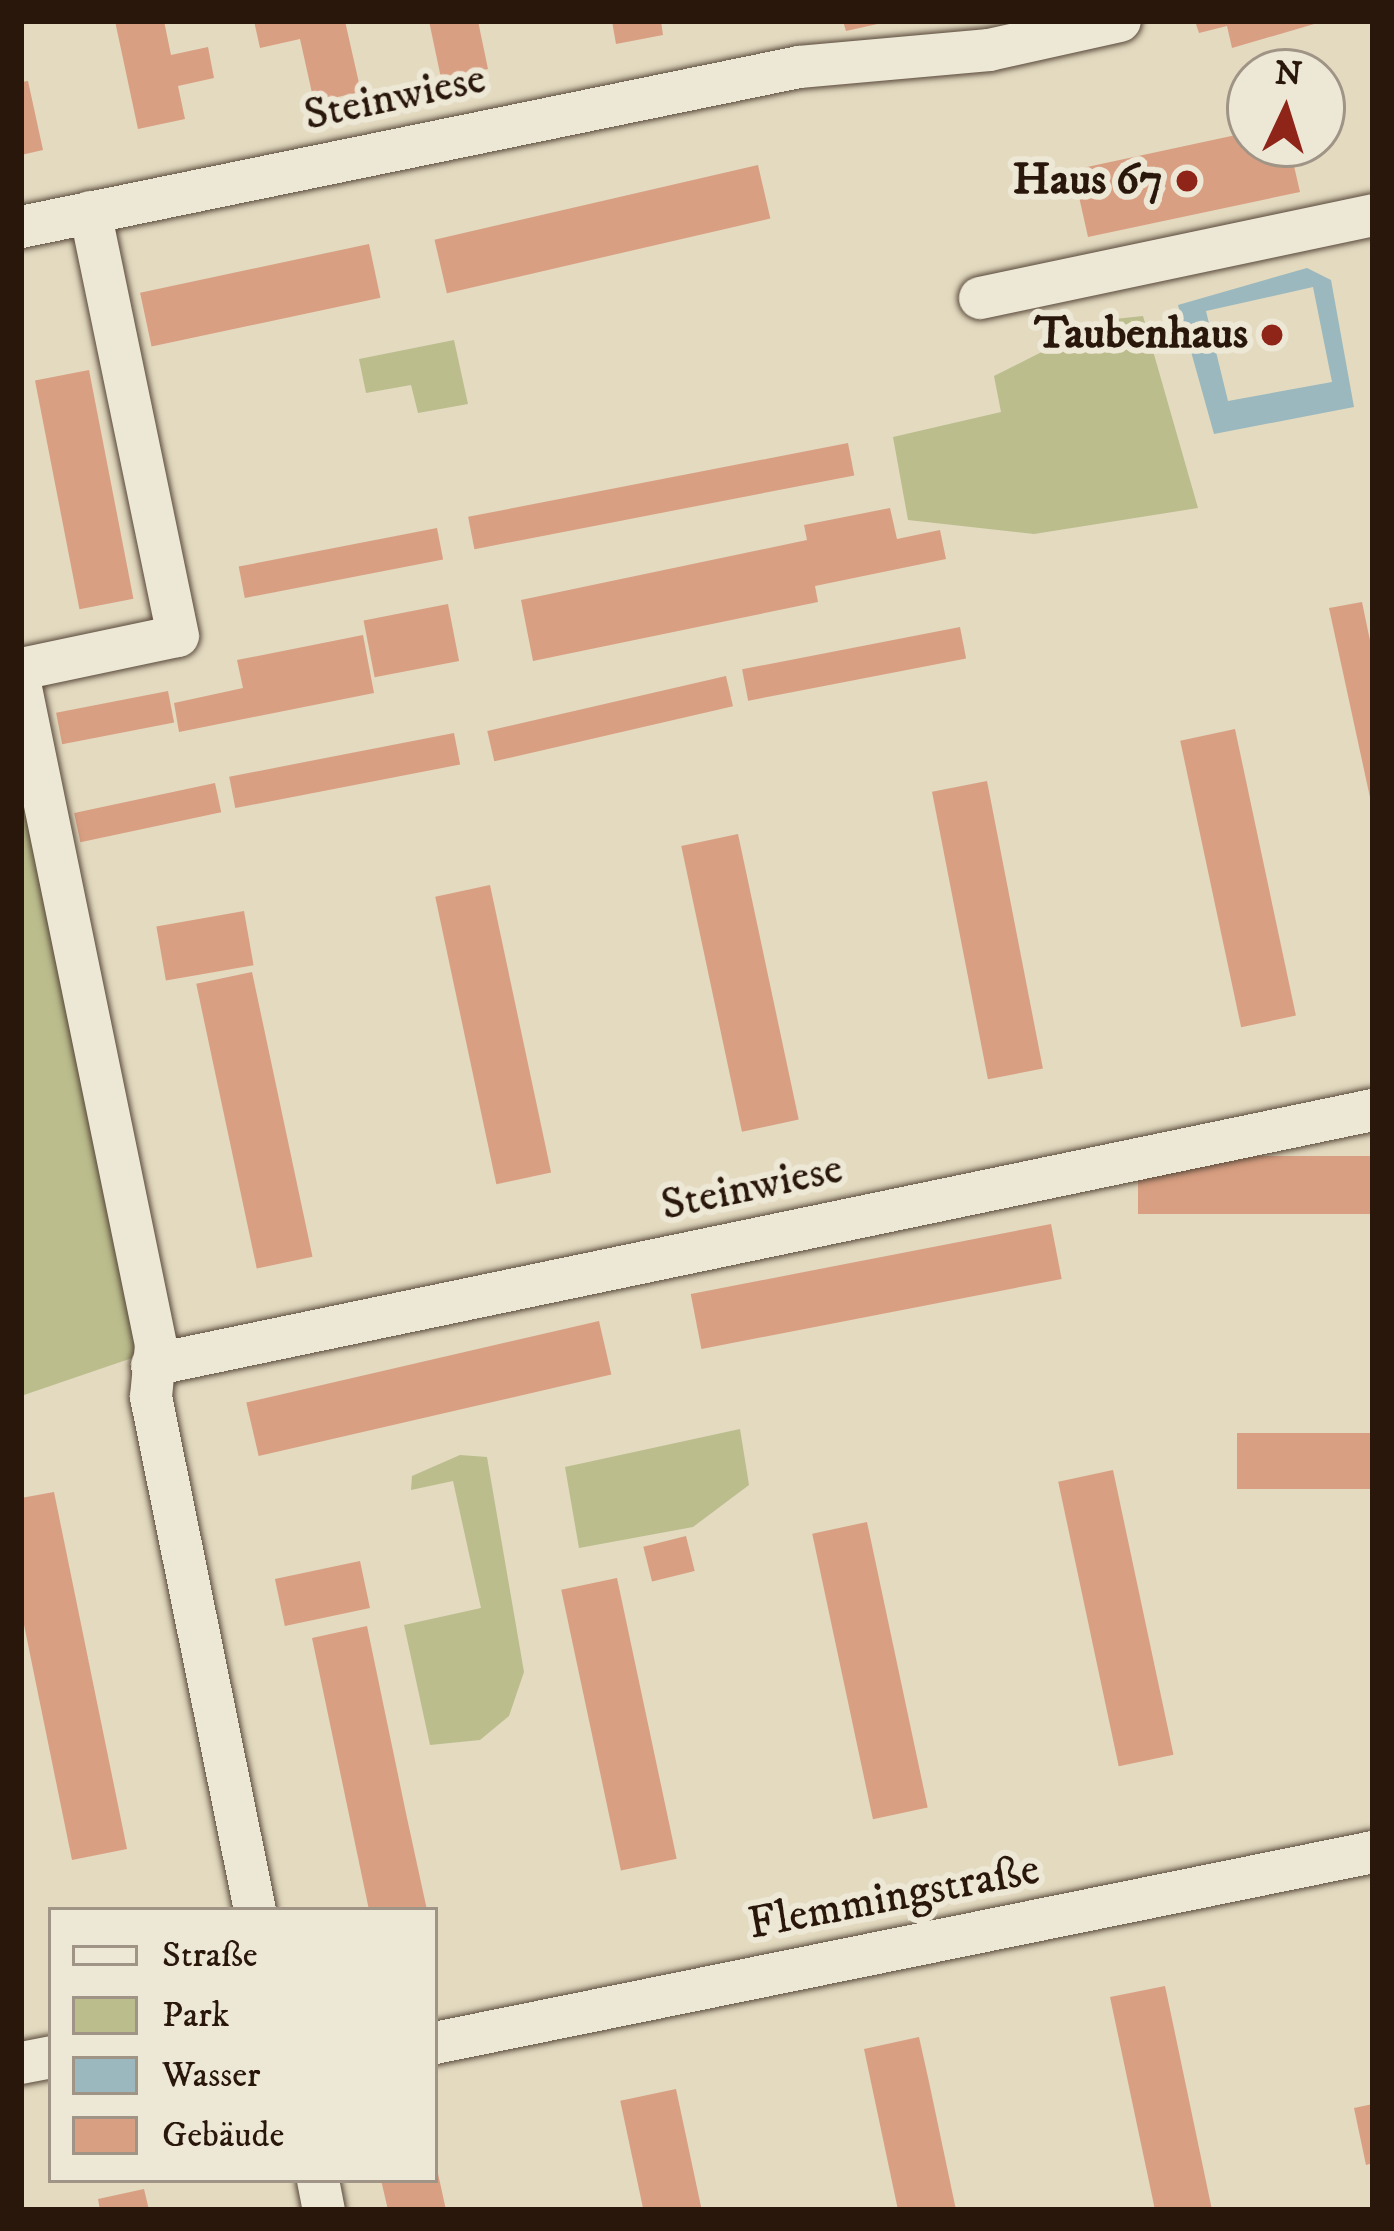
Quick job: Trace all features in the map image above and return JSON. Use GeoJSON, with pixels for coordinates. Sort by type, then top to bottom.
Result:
{"type":"FeatureCollection","features":[{"type":"Feature","properties":{"kind":"street","name":"Steinwiese"},"geometry":{"type":"LineString","coordinates":[[21,226],[790,69],[988,50],[1120,21]]}},
{"type":"Feature","properties":{"kind":"street"},"geometry":{"type":"LineString","coordinates":[[21,669],[178,636],[90,212]]}},
{"type":"Feature","properties":{"kind":"street"},"geometry":{"type":"LineString","coordinates":[[980,298],[1373,215]]}},
{"type":"Feature","properties":{"kind":"street"},"geometry":{"type":"LineString","coordinates":[[21,688],[254,1907]]}},
{"type":"Feature","properties":{"kind":"street","name":"Steinwiese"},"geometry":{"type":"LineString","coordinates":[[152,1365],[1373,1110]]}},
{"type":"Feature","properties":{"kind":"street","name":"Flemmingstraße"},"geometry":{"type":"LineString","coordinates":[[438,2042],[1373,1852]]}},
{"type":"Feature","properties":{"kind":"green space"},"geometry":{"type":"Polygon","coordinates":[[[1143,316],[1198,508],[1034,534],[908,520],[893,437],[1001,412],[994,376],[1105,320],[1143,316]]]}},
{"type":"Feature","properties":{"kind":"green space"},"geometry":{"type":"Polygon","coordinates":[[[454,340],[468,404],[418,413],[411,385],[366,393],[359,359],[454,340]]]}},
{"type":"Feature","properties":{"kind":"green space"},"geometry":{"type":"Polygon","coordinates":[[[21,764],[138,1356],[21,1396],[21,764]]]}},
{"type":"Feature","properties":{"kind":"green space"},"geometry":{"type":"Polygon","coordinates":[[[740,1429],[749,1485],[693,1527],[579,1548],[565,1467],[740,1429]]]}},
{"type":"Feature","properties":{"kind":"green space"},"geometry":{"type":"Polygon","coordinates":[[[460,1455],[487,1457],[524,1672],[509,1716],[480,1740],[430,1745],[404,1625],[481,1608],[453,1481],[411,1490],[412,1476],[460,1455]]]}},
{"type":"Feature","properties":{"kind":"water"},"geometry":{"type":"Polygon","coordinates":[[[1307,268],[1331,280],[1354,407],[1214,434],[1178,305],[1307,268]],[[1313,287],[1206,311],[1228,401],[1332,382],[1313,287]]]}},
{"type":"Feature","properties":{"kind":"building"},"geometry":{"type":"Polygon","coordinates":[[[115,21],[164,21],[171,55],[208,47],[214,78],[178,86],[185,119],[138,129],[115,21]]]}},
{"type":"Feature","properties":{"kind":"building"},"geometry":{"type":"Polygon","coordinates":[[[254,21],[345,21],[361,92],[314,102],[300,39],[260,48],[254,21]]]}},
{"type":"Feature","properties":{"kind":"building"},"geometry":{"type":"Polygon","coordinates":[[[429,21],[478,21],[488,69],[441,78],[429,21]]]}},
{"type":"Feature","properties":{"kind":"building"},"geometry":{"type":"Polygon","coordinates":[[[612,21],[661,21],[663,35],[616,44],[612,21]]]}},
{"type":"Feature","properties":{"kind":"building"},"geometry":{"type":"Polygon","coordinates":[[[843,21],[882,21],[882,23],[846,31],[843,21]]]}},
{"type":"Feature","properties":{"kind":"building"},"geometry":{"type":"Polygon","coordinates":[[[1195,21],[1321,21],[1232,48],[1227,26],[1199,33],[1195,21]]]}},
{"type":"Feature","properties":{"kind":"building"},"geometry":{"type":"Polygon","coordinates":[[[28,81],[43,150],[21,155],[21,82],[28,81]]]}},
{"type":"Feature","properties":{"kind":"building","name":"Haus 67"},"geometry":{"type":"Polygon","coordinates":[[[1226,137],[1226,168],[1294,168],[1300,192],[1088,237],[1073,170],[1226,137]]]}},
{"type":"Feature","properties":{"kind":"building"},"geometry":{"type":"Polygon","coordinates":[[[758,165],[770,219],[447,293],[435,240],[758,165]]]}},
{"type":"Feature","properties":{"kind":"building"},"geometry":{"type":"Polygon","coordinates":[[[369,244],[380,298],[152,346],[140,293],[369,244]]]}},
{"type":"Feature","properties":{"kind":"building","name":"Taubenhaus"},"geometry":{"type":"Polygon","coordinates":[[[1272,325],[1284,337],[1272,349],[1260,337],[1272,325]]]}},
{"type":"Feature","properties":{"kind":"building"},"geometry":{"type":"Polygon","coordinates":[[[89,370],[133,599],[79,609],[35,380],[89,370]]]}},
{"type":"Feature","properties":{"kind":"building"},"geometry":{"type":"Polygon","coordinates":[[[848,443],[854,475],[474,549],[468,517],[848,443]]]}},
{"type":"Feature","properties":{"kind":"building"},"geometry":{"type":"Polygon","coordinates":[[[890,508],[897,539],[940,530],[946,559],[815,586],[818,602],[533,661],[521,600],[807,540],[804,525],[890,508]]]}},
{"type":"Feature","properties":{"kind":"building"},"geometry":{"type":"Polygon","coordinates":[[[437,528],[443,559],[245,598],[239,567],[437,528]]]}},
{"type":"Feature","properties":{"kind":"building"},"geometry":{"type":"Polygon","coordinates":[[[1362,602],[1373,655],[1371,802],[1329,608],[1362,602]]]}},
{"type":"Feature","properties":{"kind":"building"},"geometry":{"type":"Polygon","coordinates":[[[448,604],[459,661],[375,677],[364,620],[448,604]]]}},
{"type":"Feature","properties":{"kind":"building"},"geometry":{"type":"Polygon","coordinates":[[[960,627],[966,658],[748,701],[742,669],[960,627]]]}},
{"type":"Feature","properties":{"kind":"building"},"geometry":{"type":"Polygon","coordinates":[[[363,635],[374,693],[179,732],[174,703],[243,688],[237,660],[363,635]]]}},
{"type":"Feature","properties":{"kind":"building"},"geometry":{"type":"Polygon","coordinates":[[[726,676],[733,706],[494,761],[487,731],[726,676]]]}},
{"type":"Feature","properties":{"kind":"building"},"geometry":{"type":"Polygon","coordinates":[[[168,691],[174,722],[62,744],[56,713],[168,691]]]}},
{"type":"Feature","properties":{"kind":"building"},"geometry":{"type":"Polygon","coordinates":[[[1235,729],[1296,1016],[1241,1027],[1180,741],[1235,729]]]}},
{"type":"Feature","properties":{"kind":"building"},"geometry":{"type":"Polygon","coordinates":[[[454,733],[460,764],[235,808],[229,777],[454,733]]]}},
{"type":"Feature","properties":{"kind":"building"},"geometry":{"type":"Polygon","coordinates":[[[987,781],[1043,1069],[988,1079],[932,792],[987,781]]]}},
{"type":"Feature","properties":{"kind":"building"},"geometry":{"type":"Polygon","coordinates":[[[215,783],[221,812],[80,842],[74,813],[215,783]]]}},
{"type":"Feature","properties":{"kind":"building"},"geometry":{"type":"Polygon","coordinates":[[[738,834],[799,1120],[742,1132],[681,846],[738,834]]]}},
{"type":"Feature","properties":{"kind":"building"},"geometry":{"type":"Polygon","coordinates":[[[490,885],[551,1173],[496,1184],[435,897],[490,885]]]}},
{"type":"Feature","properties":{"kind":"building"},"geometry":{"type":"Polygon","coordinates":[[[244,911],[254,965],[166,981],[156,926],[244,911]]]}},
{"type":"Feature","properties":{"kind":"building"},"geometry":{"type":"Polygon","coordinates":[[[252,972],[313,1257],[257,1268],[196,984],[252,972]]]}},
{"type":"Feature","properties":{"kind":"building"},"geometry":{"type":"Polygon","coordinates":[[[1138,1156],[1373,1156],[1373,1214],[1138,1214],[1138,1156]]]}},
{"type":"Feature","properties":{"kind":"building"},"geometry":{"type":"Polygon","coordinates":[[[1051,1224],[1062,1279],[701,1349],[691,1294],[1051,1224]]]}},
{"type":"Feature","properties":{"kind":"building"},"geometry":{"type":"Polygon","coordinates":[[[599,1321],[611,1375],[259,1456],[246,1402],[599,1321]]]}},
{"type":"Feature","properties":{"kind":"building"},"geometry":{"type":"Polygon","coordinates":[[[1237,1433],[1373,1433],[1373,1489],[1237,1489],[1237,1433]]]}},
{"type":"Feature","properties":{"kind":"building"},"geometry":{"type":"Polygon","coordinates":[[[1113,1470],[1174,1755],[1119,1766],[1058,1482],[1113,1470]]]}},
{"type":"Feature","properties":{"kind":"building"},"geometry":{"type":"Polygon","coordinates":[[[54,1492],[127,1849],[72,1860],[21,1610],[21,1498],[54,1492]]]}},
{"type":"Feature","properties":{"kind":"building"},"geometry":{"type":"Polygon","coordinates":[[[867,1522],[928,1808],[873,1819],[812,1534],[867,1522]]]}},
{"type":"Feature","properties":{"kind":"building"},"geometry":{"type":"Polygon","coordinates":[[[686,1536],[695,1571],[652,1582],[643,1547],[686,1536]]]}},
{"type":"Feature","properties":{"kind":"building"},"geometry":{"type":"Polygon","coordinates":[[[360,1561],[370,1608],[285,1626],[275,1579],[360,1561]]]}},
{"type":"Feature","properties":{"kind":"building"},"geometry":{"type":"Polygon","coordinates":[[[617,1578],[677,1859],[621,1871],[561,1590],[617,1578]]]}},
{"type":"Feature","properties":{"kind":"building"},"geometry":{"type":"Polygon","coordinates":[[[367,1626],[426,1907],[368,1907],[312,1638],[367,1626]]]}},
{"type":"Feature","properties":{"kind":"building"},"geometry":{"type":"Polygon","coordinates":[[[1165,1986],[1212,2210],[1155,2210],[1110,1997],[1165,1986]]]}},
{"type":"Feature","properties":{"kind":"building"},"geometry":{"type":"Polygon","coordinates":[[[919,2037],[956,2210],[898,2210],[864,2049],[919,2037]]]}},
{"type":"Feature","properties":{"kind":"building"},"geometry":{"type":"Polygon","coordinates":[[[676,2089],[702,2210],[643,2210],[620,2101],[676,2089]]]}},
{"type":"Feature","properties":{"kind":"building"},"geometry":{"type":"Polygon","coordinates":[[[1373,2104],[1373,2163],[1366,2165],[1354,2108],[1373,2104]]]}},
{"type":"Feature","properties":{"kind":"building"},"geometry":{"type":"Polygon","coordinates":[[[438,2174],[446,2210],[388,2210],[382,2183],[438,2183],[438,2174]]]}},
{"type":"Feature","properties":{"kind":"building"},"geometry":{"type":"Polygon","coordinates":[[[144,2189],[149,2210],[100,2210],[98,2199],[144,2189]]]}},
{"type":"Feature","properties":{"kind":"place","name":"Haus 67"},"geometry":{"type":"Point","coordinates":[1187,181]}},
{"type":"Feature","properties":{"kind":"place","name":"Taubenhaus"},"geometry":{"type":"Point","coordinates":[1272,335]}}]}
